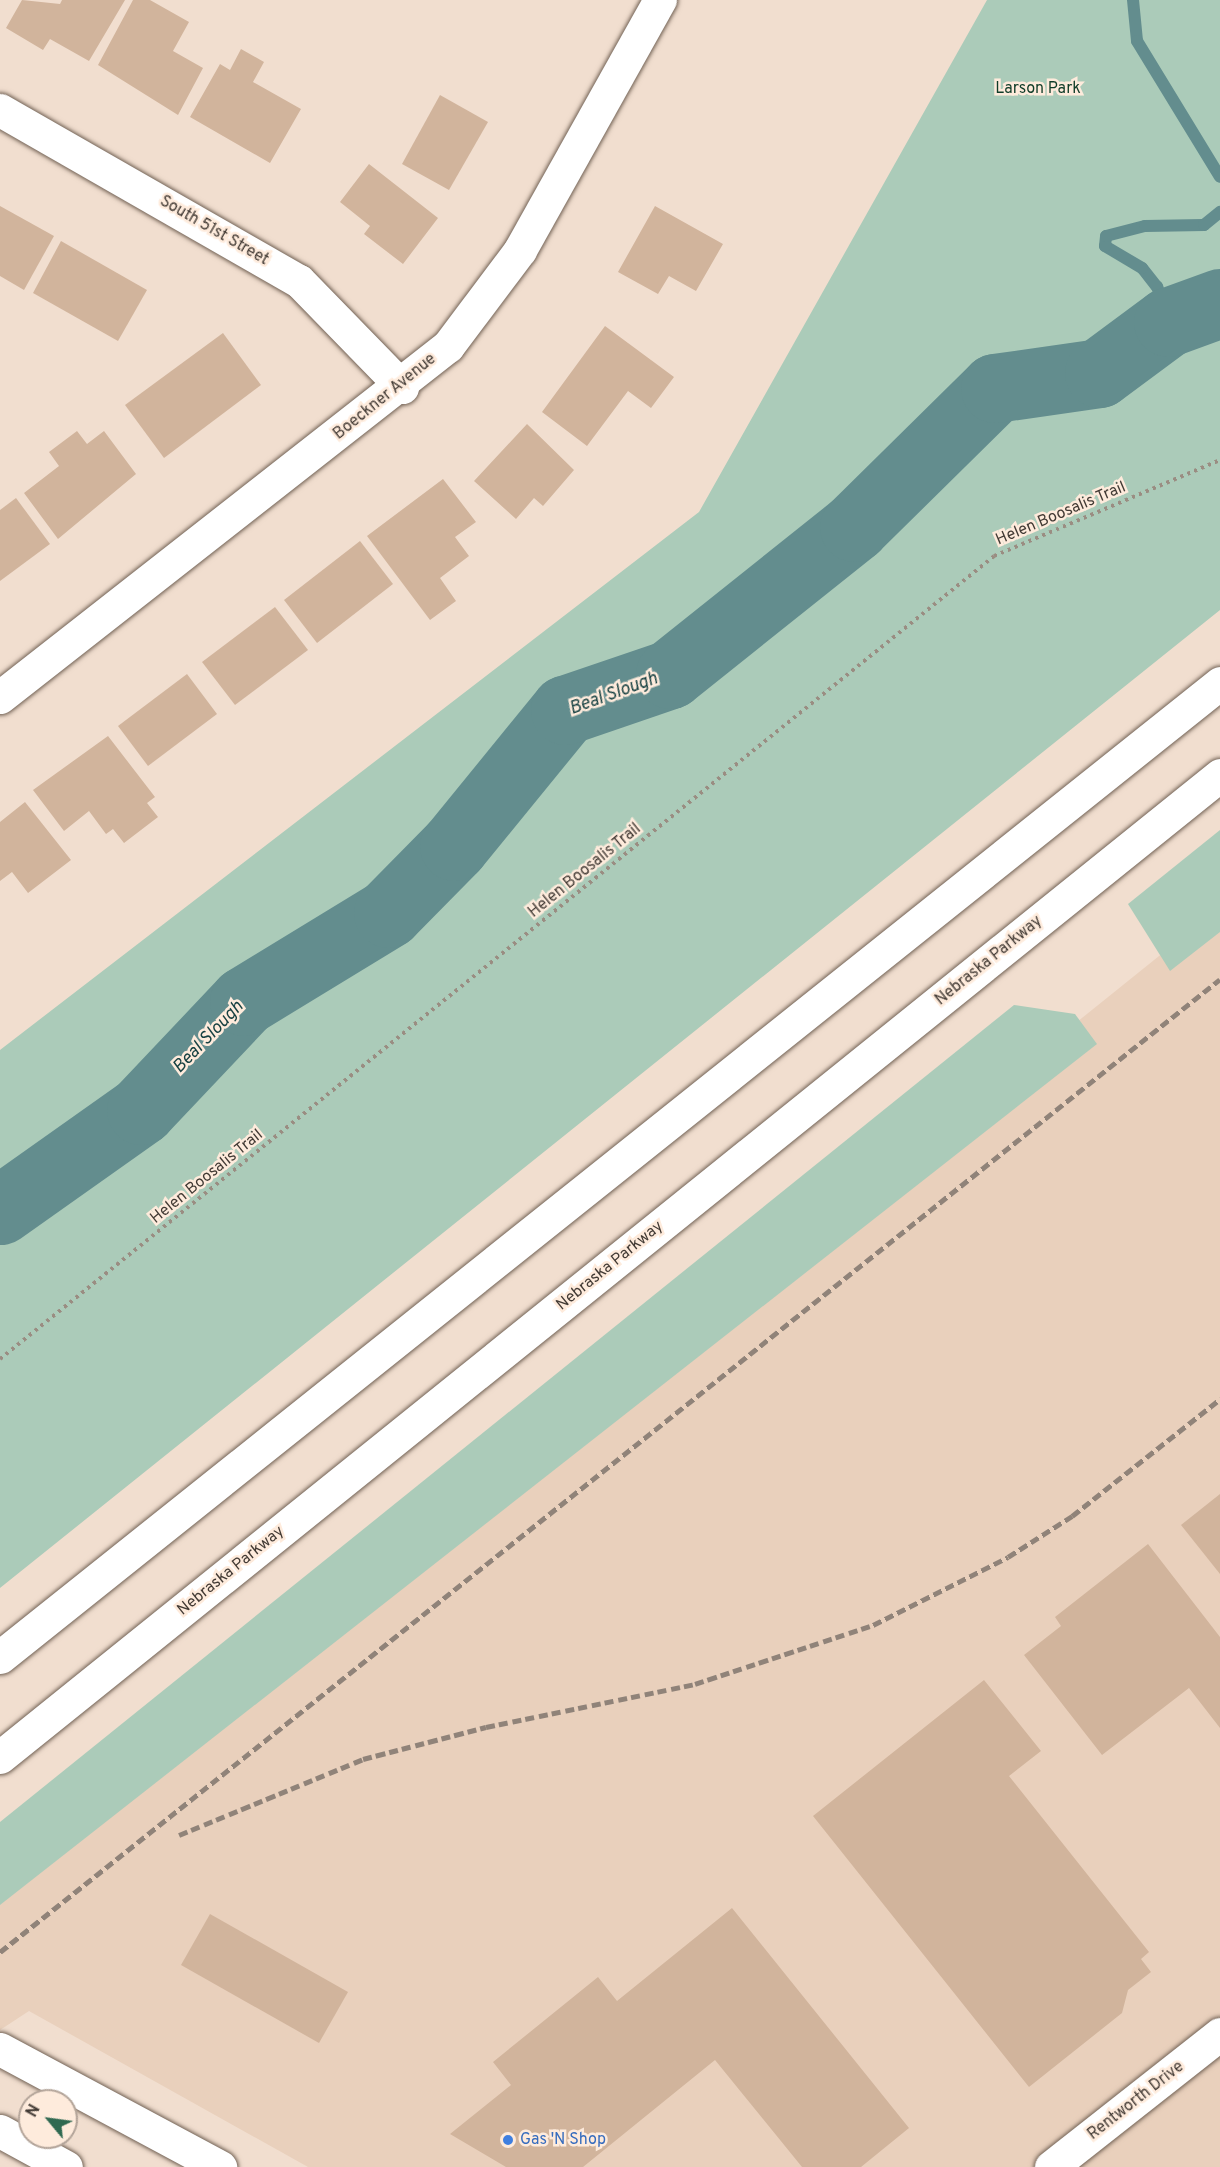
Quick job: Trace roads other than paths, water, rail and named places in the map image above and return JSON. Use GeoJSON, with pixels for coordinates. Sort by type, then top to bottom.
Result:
{"type":"FeatureCollection","features":[{"type":"Feature","properties":{"kind":"main road","name":"Boeckner Avenue"},"geometry":{"type":"LineString","coordinates":[[0,697],[402,387],[448,346],[492,294],[660,0]]}},
{"type":"Feature","properties":{"kind":"main road","name":"South 51st Street"},"geometry":{"type":"LineString","coordinates":[[0,110],[299,281],[402,387]]}},
{"type":"Feature","properties":{"kind":"main road"},"geometry":{"type":"LineString","coordinates":[[0,1658],[1220,683]]}},
{"type":"Feature","properties":{"kind":"main road","name":"Nebraska Parkway"},"geometry":{"type":"LineString","coordinates":[[0,1757],[1220,775]]}},
{"type":"Feature","properties":{"kind":"main road","name":"Rentworth Drive"},"geometry":{"type":"LineString","coordinates":[[1051,2167],[1220,2034]]}},
{"type":"Feature","properties":{"kind":"main road"},"geometry":{"type":"LineString","coordinates":[[0,2049],[220,2167]]}},
{"type":"Feature","properties":{"kind":"main road"},"geometry":{"type":"LineString","coordinates":[[0,2131],[66,2167]]}},
{"type":"Feature","properties":{"kind":"waterway"},"geometry":{"type":"LineString","coordinates":[[1133,0],[1137,41],[1220,177]]}},
{"type":"Feature","properties":{"kind":"waterway"},"geometry":{"type":"LineString","coordinates":[[1168,322],[1157,287],[1142,268],[1105,246],[1106,236],[1145,226],[1204,225],[1220,212]]}},
{"type":"Feature","properties":{"kind":"waterway","name":"Beal Slough"},"geometry":{"type":"LineString","coordinates":[[0,1210],[141,1110],[244,1001],[388,913],[454,846],[565,710],[670,674],[854,527],[995,388],[1099,373],[1168,322],[1220,303]]}},
{"type":"Feature","properties":{"kind":"railway"},"geometry":{"type":"LineString","coordinates":[[0,1952],[1220,979]]}},
{"type":"Feature","properties":{"kind":"railway"},"geometry":{"type":"LineString","coordinates":[[179,1835],[363,1759],[486,1727],[695,1684],[873,1625],[1008,1557],[1072,1516],[1220,1399]]}},
{"type":"Feature","properties":{"kind":"place","name":"Gas 'N Shop"},"geometry":{"type":"Point","coordinates":[508,2140]}},
{"type":"Feature","properties":{"kind":"park label","name":"Larson Park"},"geometry":{"type":"Point","coordinates":[1038,89]}}]}
